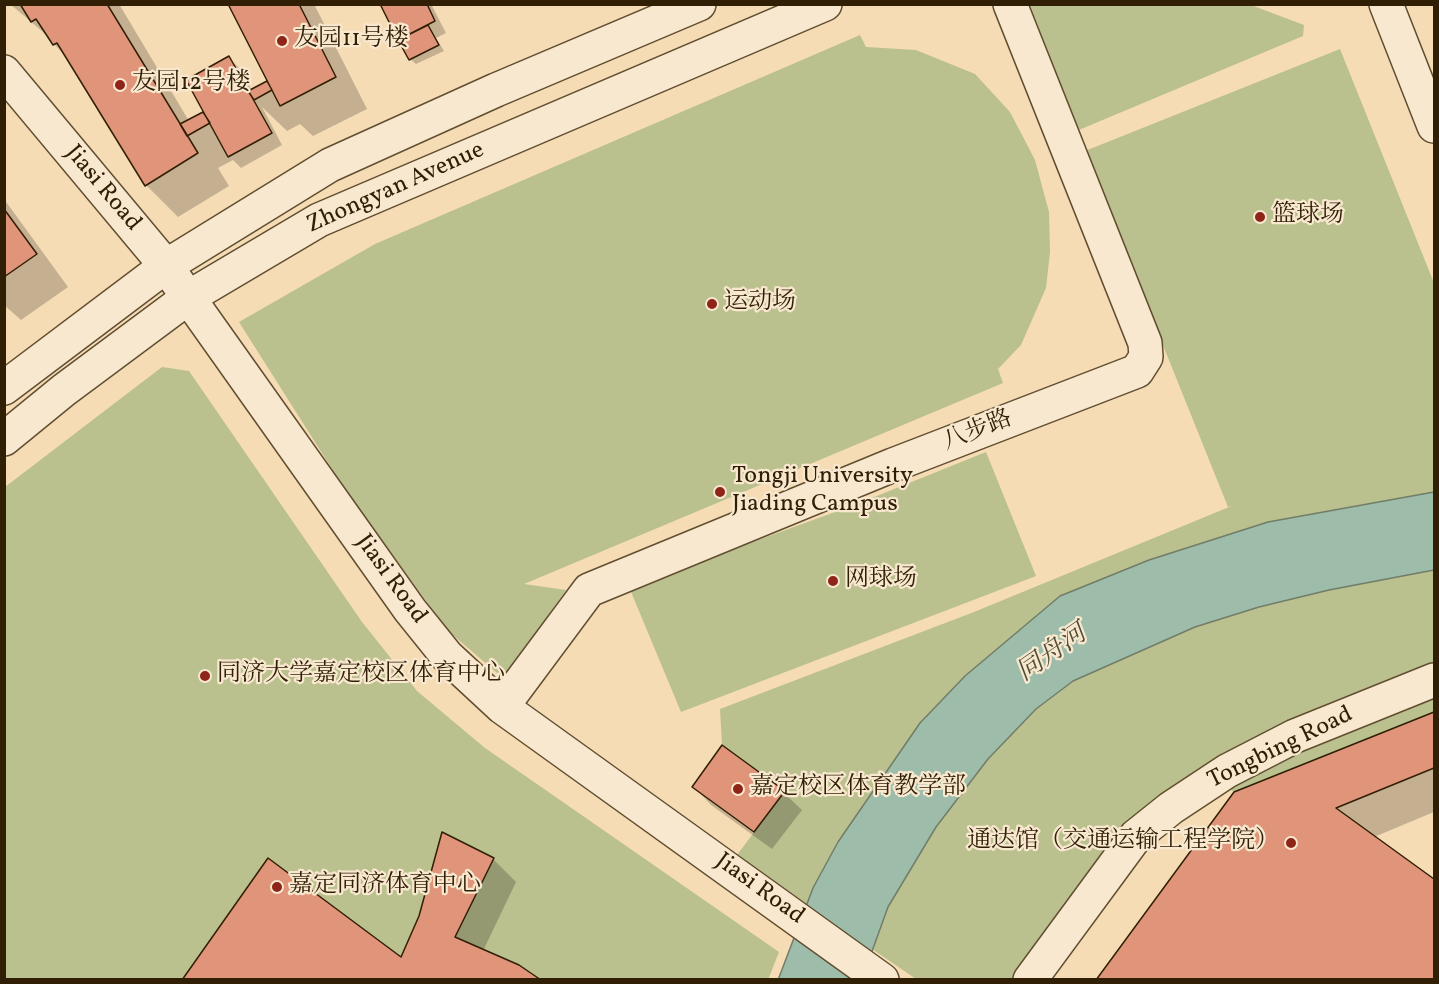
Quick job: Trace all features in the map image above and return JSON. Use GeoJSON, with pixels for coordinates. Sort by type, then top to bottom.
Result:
{"type":"FeatureCollection","features":[{"type":"Feature","properties":{"kind":"lane","name":"Zhongyan Avenue"},"geometry":{"type":"LineString","coordinates":[[4,388],[166,266],[330,165],[496,90],[699,4]]}},
{"type":"Feature","properties":{"kind":"lane","name":"Zhongyan Avenue"},"geometry":{"type":"LineString","coordinates":[[4,439],[64,390],[189,297],[320,220],[825,4]]}},
{"type":"Feature","properties":{"kind":"lane","name":"八步路"},"geometry":{"type":"LineString","coordinates":[[502,707],[589,590],[893,465],[1137,371],[1146,357],[1145,343],[1010,4]]}},
{"type":"Feature","properties":{"kind":"lane"},"geometry":{"type":"LineString","coordinates":[[1386,4],[1434,126]]}},
{"type":"Feature","properties":{"kind":"lane","name":"Jiasi Road"},"geometry":{"type":"LineString","coordinates":[[4,72],[166,266],[410,610],[447,656],[502,707],[777,902],[882,980]]}},
{"type":"Feature","properties":{"kind":"lane","name":"Tongbing Road"},"geometry":{"type":"LineString","coordinates":[[1030,980],[1136,836],[1171,808],[1227,771],[1295,736],[1434,680]]}},
{"type":"Feature","properties":{"kind":"green space"},"geometry":{"type":"Polygon","coordinates":[[[1022,5],[1251,5],[1304,25],[1303,36],[1074,132],[1022,5]]]}},
{"type":"Feature","properties":{"kind":"green space"},"geometry":{"type":"Polygon","coordinates":[[[860,35],[866,47],[916,50],[975,74],[1010,112],[1035,160],[1049,212],[1050,252],[1046,288],[1021,345],[998,369],[1003,383],[524,584],[566,590],[503,678],[447,630],[339,480],[239,322],[375,244],[860,35]]]}},
{"type":"Feature","properties":{"kind":"green space","name":"篮球场"},"geometry":{"type":"Polygon","coordinates":[[[1340,49],[1434,283],[1434,492],[1268,522],[1060,596],[965,676],[920,723],[838,842],[813,888],[801,919],[728,867],[785,791],[722,745],[720,709],[974,612],[1234,505],[1228,507],[1085,151],[1340,49]]]}},
{"type":"Feature","properties":{"kind":"green space","name":"同济大学嘉定校区体育中心"},"geometry":{"type":"Polygon","coordinates":[[[162,367],[189,371],[362,622],[417,691],[485,748],[779,952],[768,980],[5,980],[5,487],[162,367]]]}},
{"type":"Feature","properties":{"kind":"green space","name":"网球场"},"geometry":{"type":"Polygon","coordinates":[[[986,452],[1036,576],[681,712],[629,587],[857,504],[986,452]]]}},
{"type":"Feature","properties":{"kind":"green space"},"geometry":{"type":"Polygon","coordinates":[[[1434,570],[1434,712],[1234,792],[1217,778],[1136,836],[1030,979],[916,979],[872,949],[888,907],[936,827],[988,759],[1036,709],[1073,681],[1195,627],[1259,607],[1329,590],[1434,570]]]}},
{"type":"Feature","properties":{"kind":"water","name":"同舟河"},"geometry":{"type":"Polygon","coordinates":[[[1434,492],[1434,570],[1329,590],[1259,607],[1195,627],[1073,681],[1036,709],[988,759],[936,827],[888,907],[862,979],[778,980],[813,888],[838,842],[920,723],[965,676],[1060,596],[1149,560],[1268,522],[1434,492]]]}},
{"type":"Feature","properties":{"kind":"building","name":"友园12号楼"},"geometry":{"type":"Polygon","coordinates":[[[20,4],[107,4],[198,153],[145,186],[57,43],[53,45],[36,19],[31,22],[20,4]]]}},
{"type":"Feature","properties":{"kind":"building","name":"友园11号楼"},"geometry":{"type":"Polygon","coordinates":[[[228,4],[299,4],[336,77],[280,106],[228,4]]]}},
{"type":"Feature","properties":{"kind":"building"},"geometry":{"type":"Polygon","coordinates":[[[380,4],[427,4],[435,21],[398,40],[380,4]]]}},
{"type":"Feature","properties":{"kind":"building"},"geometry":{"type":"Polygon","coordinates":[[[428,25],[439,45],[409,60],[398,40],[428,25]]]}},
{"type":"Feature","properties":{"kind":"building"},"geometry":{"type":"Polygon","coordinates":[[[229,56],[272,133],[228,157],[186,80],[229,56]]]}},
{"type":"Feature","properties":{"kind":"building"},"geometry":{"type":"Polygon","coordinates":[[[267,81],[272,90],[254,100],[248,91],[267,81]]]}},
{"type":"Feature","properties":{"kind":"building"},"geometry":{"type":"Polygon","coordinates":[[[203,112],[210,123],[187,136],[180,124],[203,112]]]}},
{"type":"Feature","properties":{"kind":"building"},"geometry":{"type":"Polygon","coordinates":[[[4,209],[37,254],[4,277],[4,209]]]}},
{"type":"Feature","properties":{"kind":"building","name":"通达馆（交通运输工程学院）"},"geometry":{"type":"Polygon","coordinates":[[[1434,712],[1434,768],[1336,808],[1434,879],[1434,980],[1096,980],[1234,792],[1434,712]]]}},
{"type":"Feature","properties":{"kind":"building","name":"嘉定校区体育教学部"},"geometry":{"type":"Polygon","coordinates":[[[722,745],[785,791],[754,832],[692,787],[722,745]]]}},
{"type":"Feature","properties":{"kind":"building","name":"嘉定同济体育中心"},"geometry":{"type":"Polygon","coordinates":[[[442,832],[494,858],[455,937],[519,965],[541,980],[182,980],[268,858],[401,957],[419,916],[442,832]]]}},
{"type":"Feature","properties":{"kind":"place","name":"友园11号楼"},"geometry":{"type":"Point","coordinates":[282,41]}},
{"type":"Feature","properties":{"kind":"place","name":"友园12号楼"},"geometry":{"type":"Point","coordinates":[120,85]}},
{"type":"Feature","properties":{"kind":"place","name":"篮球场"},"geometry":{"type":"Point","coordinates":[1260,217]}},
{"type":"Feature","properties":{"kind":"place","name":"运动场"},"geometry":{"type":"Point","coordinates":[712,304]}},
{"type":"Feature","properties":{"kind":"place","name":"Tongji University Jiading Campus"},"geometry":{"type":"Point","coordinates":[720,492]}},
{"type":"Feature","properties":{"kind":"place","name":"网球场"},"geometry":{"type":"Point","coordinates":[833,581]}},
{"type":"Feature","properties":{"kind":"place","name":"同济大学嘉定校区体育中心"},"geometry":{"type":"Point","coordinates":[205,676]}},
{"type":"Feature","properties":{"kind":"place","name":"嘉定校区体育教学部"},"geometry":{"type":"Point","coordinates":[738,789]}},
{"type":"Feature","properties":{"kind":"place","name":"通达馆（交通运输工程学院）"},"geometry":{"type":"Point","coordinates":[1291,843]}},
{"type":"Feature","properties":{"kind":"place","name":"嘉定同济体育中心"},"geometry":{"type":"Point","coordinates":[277,887]}}]}
